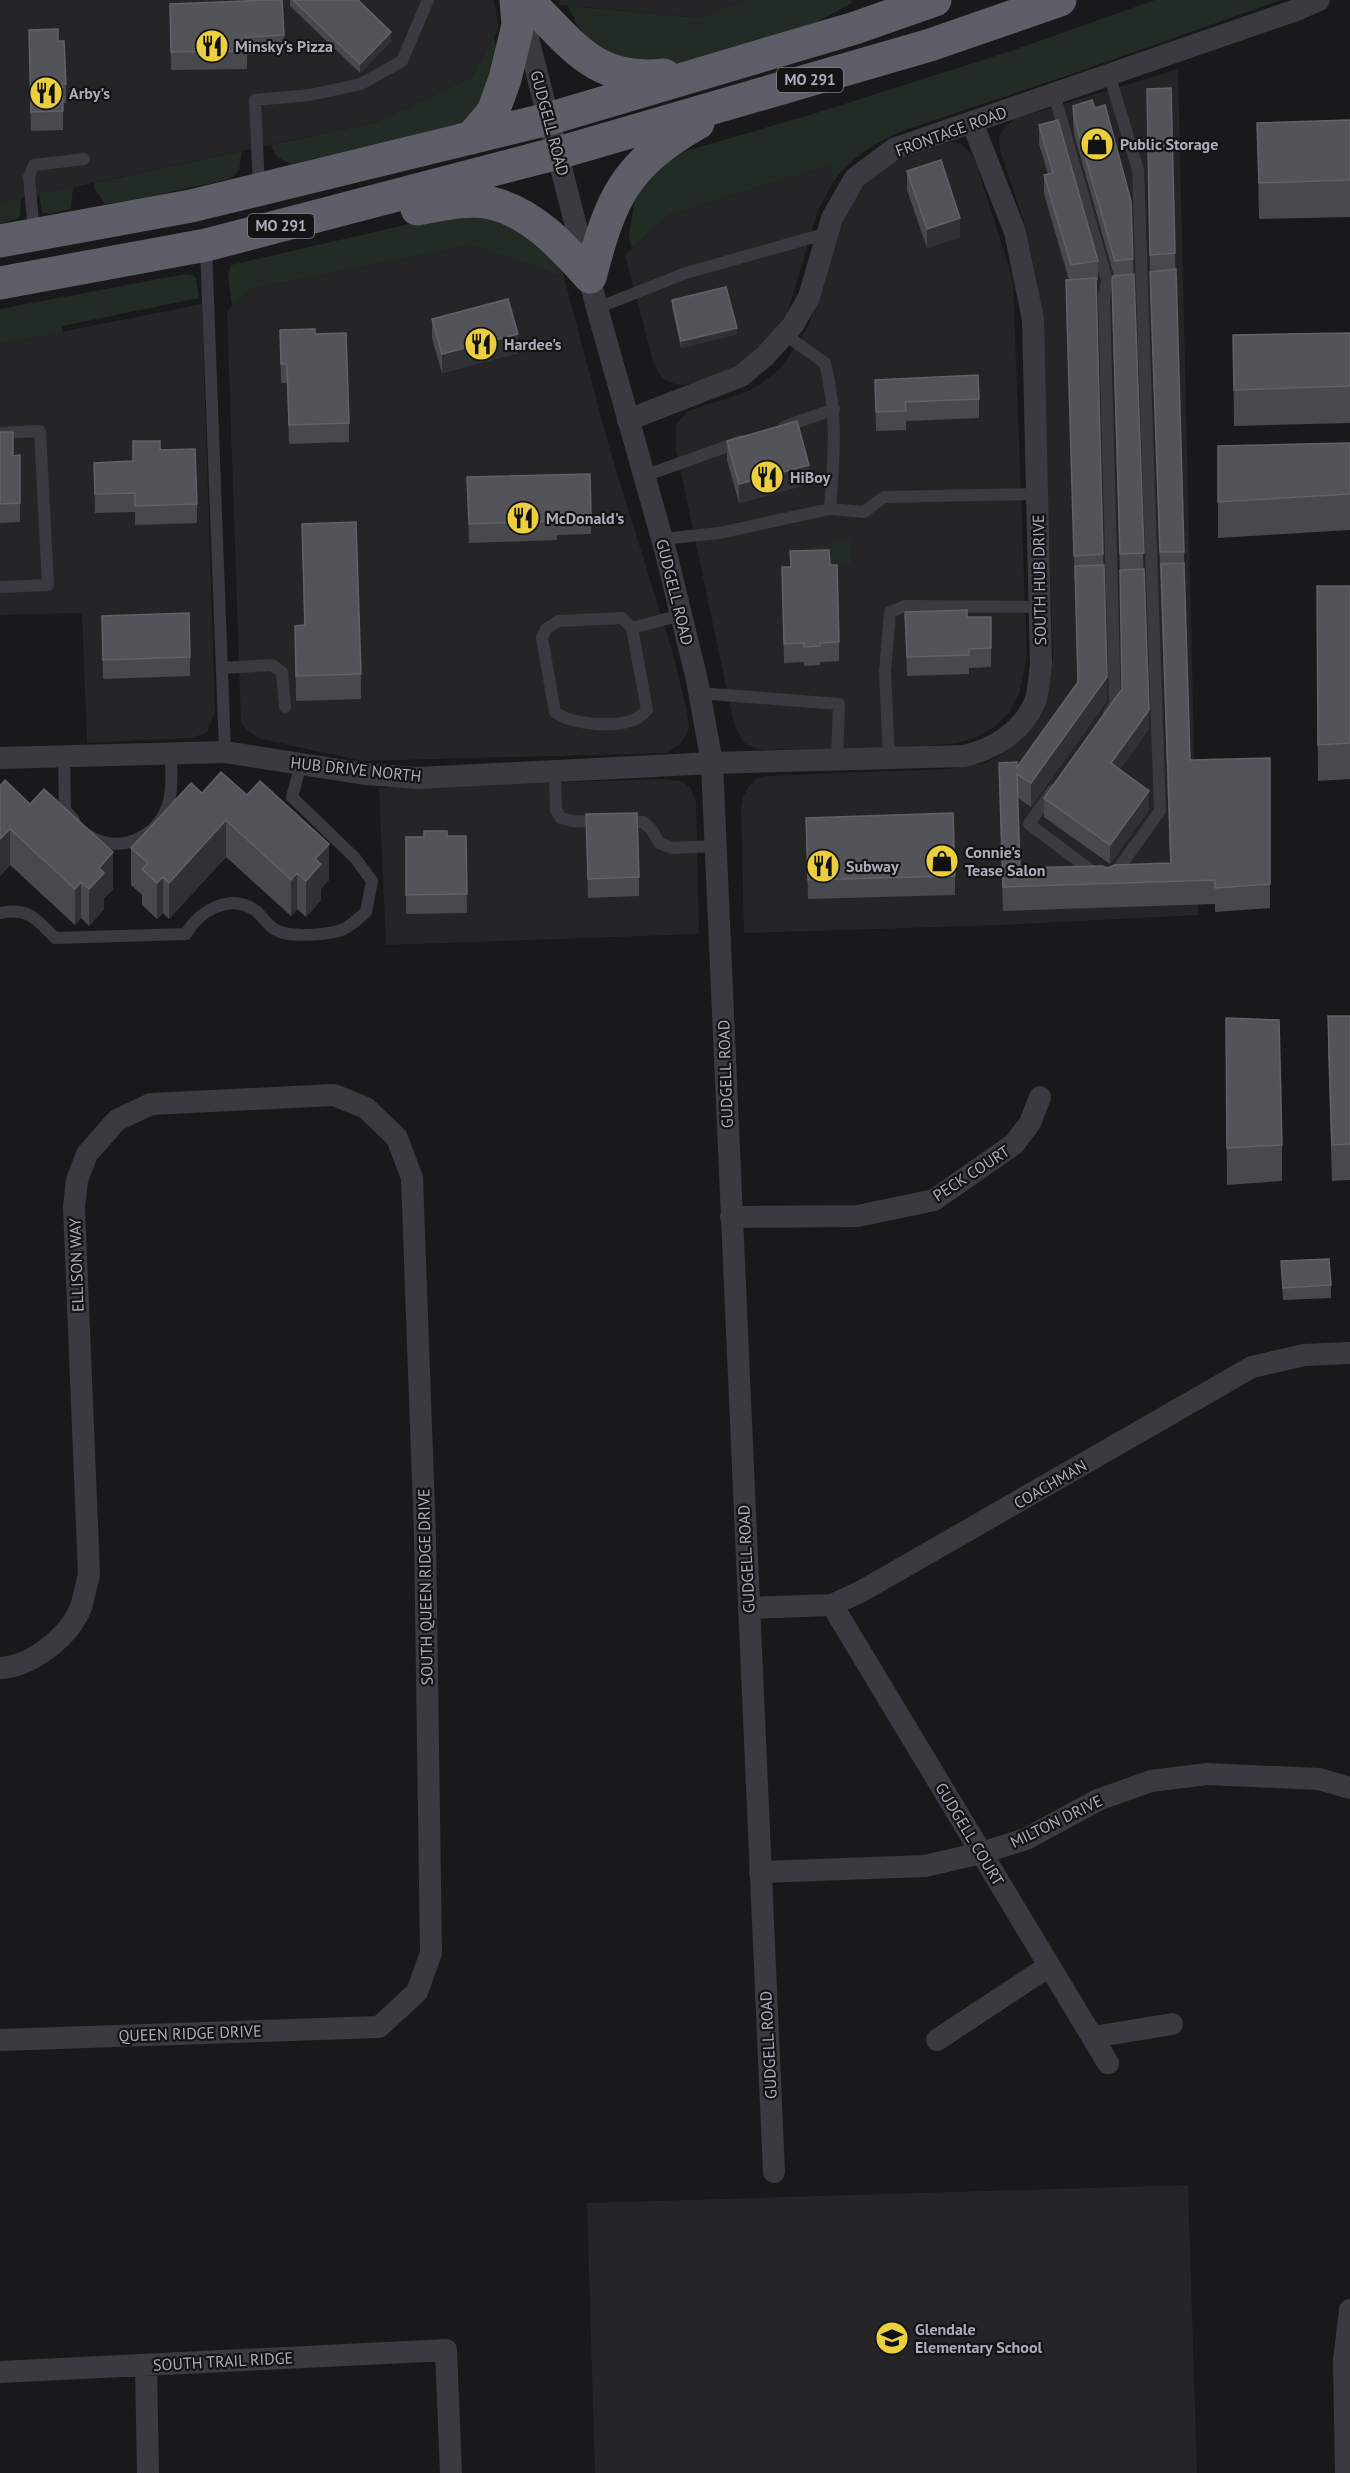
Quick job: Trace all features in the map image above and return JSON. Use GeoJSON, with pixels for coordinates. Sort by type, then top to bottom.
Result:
{"type":"FeatureCollection","features":[{"type":"Feature","properties":{"kind":"highway"},"geometry":{"type":"LineString","coordinates":[[471,138],[493,112],[506,79],[518,25],[517,0]]}},
{"type":"Feature","properties":{"kind":"highway"},"geometry":{"type":"LineString","coordinates":[[527,0],[570,45],[589,60],[609,70],[626,75],[651,76],[719,68]]}},
{"type":"Feature","properties":{"kind":"highway","name":"MO 291"},"geometry":{"type":"LineString","coordinates":[[0,240],[191,206],[548,119],[855,28],[899,6],[935,0]]}},
{"type":"Feature","properties":{"kind":"highway","name":"MO 291"},"geometry":{"type":"LineString","coordinates":[[0,284],[206,245],[558,153],[930,45],[1060,0]]}},
{"type":"Feature","properties":{"kind":"highway"},"geometry":{"type":"LineString","coordinates":[[593,293],[601,236],[626,181],[640,163],[672,138],[734,102]]}},
{"type":"Feature","properties":{"kind":"highway"},"geometry":{"type":"LineString","coordinates":[[299,221],[362,219],[449,203],[490,203],[514,211],[531,221],[569,254],[593,293]]}},
{"type":"Feature","properties":{"kind":"street","name":"GUDGELL ROAD"},"geometry":{"type":"LineString","coordinates":[[517,0],[593,293],[662,539],[699,693],[712,763],[774,2172]]}},
{"type":"Feature","properties":{"kind":"street","name":"FRONTAGE ROAD"},"geometry":{"type":"LineString","coordinates":[[628,420],[741,376],[765,356],[784,334],[809,297],[832,218],[855,178],[894,149],[1319,0]]}},
{"type":"Feature","properties":{"kind":"street","name":"SOUTH HUB DRIVE"},"geometry":{"type":"LineString","coordinates":[[712,763],[964,756],[984,752],[1007,738],[1020,725],[1035,701],[1041,665],[1033,319],[1015,232],[972,122]]}},
{"type":"Feature","properties":{"kind":"street","name":"HUB DRIVE NORTH"},"geometry":{"type":"LineString","coordinates":[[0,758],[225,752],[365,774],[418,778],[712,763]]}},
{"type":"Feature","properties":{"kind":"street","name":"ELLISON WAY"},"geometry":{"type":"LineString","coordinates":[[0,1668],[31,1659],[60,1638],[80,1609],[89,1575],[74,1207],[77,1180],[87,1154],[117,1120],[151,1104],[334,1095],[366,1108],[391,1132]]}},
{"type":"Feature","properties":{"kind":"street","name":"PECK COURT"},"geometry":{"type":"LineString","coordinates":[[731,1217],[858,1216],[934,1200],[1014,1144],[1030,1122],[1040,1097]]}},
{"type":"Feature","properties":{"kind":"street","name":"SOUTH QUEEN RIDGE DRIVE"},"geometry":{"type":"LineString","coordinates":[[379,2027],[417,1992],[430,1953],[425,1537],[412,1178],[397,1138],[391,1132]]}},
{"type":"Feature","properties":{"kind":"street","name":"COACHMAN"},"geometry":{"type":"LineString","coordinates":[[748,1608],[832,1605],[873,1586],[1252,1367],[1304,1354],[1350,1353]]}},
{"type":"Feature","properties":{"kind":"street","name":"GUDGELL COURT"},"geometry":{"type":"LineString","coordinates":[[832,1605],[1108,2063]]}},
{"type":"Feature","properties":{"kind":"street","name":"MILTON DRIVE"},"geometry":{"type":"LineString","coordinates":[[760,1872],[925,1866],[981,1853],[1026,1839],[1098,1800],[1151,1781],[1207,1774],[1319,1779],[1350,1788]]}},
{"type":"Feature","properties":{"kind":"street"},"geometry":{"type":"LineString","coordinates":[[936,2040],[1049,1966]]}},
{"type":"Feature","properties":{"kind":"street"},"geometry":{"type":"LineString","coordinates":[[1093,2037],[1172,2024]]}},
{"type":"Feature","properties":{"kind":"street","name":"QUEEN RIDGE DRIVE"},"geometry":{"type":"LineString","coordinates":[[0,2040],[379,2027]]}},
{"type":"Feature","properties":{"kind":"street"},"geometry":{"type":"LineString","coordinates":[[1346,2473],[1344,2360],[1350,2310]]}},
{"type":"Feature","properties":{"kind":"street","name":"SOUTH TRAIL RIDGE"},"geometry":{"type":"LineString","coordinates":[[0,2372],[446,2350],[451,2473]]}},
{"type":"Feature","properties":{"kind":"street"},"geometry":{"type":"LineString","coordinates":[[146,2365],[148,2473]]}},
{"type":"Feature","properties":{"kind":"lane"},"geometry":{"type":"LineString","coordinates":[[259,190],[255,100],[310,95],[361,84],[402,61],[428,0]]}},
{"type":"Feature","properties":{"kind":"lane"},"geometry":{"type":"LineString","coordinates":[[1062,778],[1029,824],[1108,884],[1160,811],[1148,282],[1138,170],[1109,74]]}},
{"type":"Feature","properties":{"kind":"lane"},"geometry":{"type":"LineString","coordinates":[[1054,94],[1110,287],[1115,704],[1102,722]]}},
{"type":"Feature","properties":{"kind":"lane"},"geometry":{"type":"LineString","coordinates":[[34,234],[29,177],[34,165],[43,162],[84,159]]}},
{"type":"Feature","properties":{"kind":"lane"},"geometry":{"type":"LineString","coordinates":[[593,293],[686,273],[828,233]]}},
{"type":"Feature","properties":{"kind":"lane"},"geometry":{"type":"LineString","coordinates":[[206,245],[225,752]]}},
{"type":"Feature","properties":{"kind":"lane"},"geometry":{"type":"LineString","coordinates":[[1110,287],[1148,282]]}},
{"type":"Feature","properties":{"kind":"lane"},"geometry":{"type":"LineString","coordinates":[[784,334],[825,363],[833,395],[836,435],[830,509]]}},
{"type":"Feature","properties":{"kind":"lane"},"geometry":{"type":"LineString","coordinates":[[644,476],[834,409]]}},
{"type":"Feature","properties":{"kind":"lane"},"geometry":{"type":"LineString","coordinates":[[0,433],[40,431],[48,585],[0,587]]}},
{"type":"Feature","properties":{"kind":"lane"},"geometry":{"type":"LineString","coordinates":[[662,539],[719,533],[830,509],[864,512],[884,497],[1037,494]]}},
{"type":"Feature","properties":{"kind":"lane"},"geometry":{"type":"LineString","coordinates":[[889,758],[885,671],[891,612],[905,606],[1040,607]]}},
{"type":"Feature","properties":{"kind":"lane"},"geometry":{"type":"LineString","coordinates":[[632,628],[681,615]]}},
{"type":"Feature","properties":{"kind":"lane"},"geometry":{"type":"LineString","coordinates":[[622,618],[632,628],[647,710],[637,718],[620,723],[585,723],[563,718],[555,712],[542,638],[546,629],[559,621],[622,618]]}},
{"type":"Feature","properties":{"kind":"lane"},"geometry":{"type":"LineString","coordinates":[[222,668],[272,665],[279,668],[282,672],[285,707]]}},
{"type":"Feature","properties":{"kind":"lane"},"geometry":{"type":"LineString","coordinates":[[699,693],[839,704],[837,760]]}},
{"type":"Feature","properties":{"kind":"lane"},"geometry":{"type":"LineString","coordinates":[[64,756],[65,810],[87,835],[99,843],[129,844],[147,834],[161,818],[170,800],[171,753]]}},
{"type":"Feature","properties":{"kind":"lane"},"geometry":{"type":"LineString","coordinates":[[0,913],[12,910],[28,913],[55,938],[186,934],[190,927],[213,907],[228,903],[255,910],[267,924],[280,932],[322,934],[344,929],[366,912],[372,881],[355,858],[292,797],[301,764]]}},
{"type":"Feature","properties":{"kind":"lane"},"geometry":{"type":"LineString","coordinates":[[555,771],[556,810],[561,818],[572,821],[643,822],[652,830],[659,843],[673,848],[716,846]]}},
{"type":"Feature","properties":{"kind":"shaded area"},"geometry":{"type":"Polygon","coordinates":[[[0,0],[494,0],[499,28],[472,77],[376,122],[0,203],[0,0]]]}},
{"type":"Feature","properties":{"kind":"shaded area"},"geometry":{"type":"Polygon","coordinates":[[[558,0],[746,0],[701,18],[560,5],[558,0]]]}},
{"type":"Feature","properties":{"kind":"shaded area"},"geometry":{"type":"Polygon","coordinates":[[[746,0],[851,0],[852,3],[813,24],[668,68],[626,67],[586,36],[577,25],[568,6],[700,18],[746,0]]]}},
{"type":"Feature","properties":{"kind":"shaded area"},"geometry":{"type":"Polygon","coordinates":[[[1155,0],[1281,0],[905,130],[866,151],[849,164],[834,181],[829,165],[669,215],[631,249],[629,233],[635,201],[639,191],[662,158],[813,114],[1008,52],[1155,0]]]}},
{"type":"Feature","properties":{"kind":"shaded area"},"geometry":{"type":"Polygon","coordinates":[[[494,37],[496,47],[489,97],[468,122],[292,164],[279,157],[272,149],[271,145],[376,122],[472,77],[494,37]]]}},
{"type":"Feature","properties":{"kind":"shaded area"},"geometry":{"type":"Polygon","coordinates":[[[1178,69],[1198,915],[1003,925],[744,933],[741,808],[743,797],[757,778],[948,769],[984,763],[998,757],[1018,740],[1050,679],[1053,657],[1041,304],[1026,228],[1000,150],[999,137],[1004,128],[1014,119],[1178,69]]]}},
{"type":"Feature","properties":{"kind":"shaded area"},"geometry":{"type":"Polygon","coordinates":[[[951,142],[961,144],[974,157],[1013,280],[1027,657],[1019,694],[1009,713],[994,727],[977,737],[957,743],[916,747],[762,750],[751,747],[743,742],[734,724],[676,449],[676,425],[688,411],[744,393],[758,386],[781,368],[809,325],[839,221],[855,197],[870,179],[887,166],[904,157],[951,142]]]}},
{"type":"Feature","properties":{"kind":"shaded area"},"geometry":{"type":"Polygon","coordinates":[[[242,151],[239,170],[230,179],[105,204],[94,188],[94,183],[242,151]]]}},
{"type":"Feature","properties":{"kind":"shaded area"},"geometry":{"type":"Polygon","coordinates":[[[829,165],[834,181],[818,210],[788,312],[779,330],[731,374],[684,385],[662,378],[654,365],[625,255],[669,215],[829,165]]]}},
{"type":"Feature","properties":{"kind":"shaded area"},"geometry":{"type":"Polygon","coordinates":[[[73,187],[71,209],[49,214],[42,212],[39,194],[73,187]]]}},
{"type":"Feature","properties":{"kind":"shaded area"},"geometry":{"type":"Polygon","coordinates":[[[21,198],[18,218],[0,224],[0,203],[21,198]]]}},
{"type":"Feature","properties":{"kind":"shaded area"},"geometry":{"type":"Polygon","coordinates":[[[457,213],[491,213],[557,259],[564,277],[472,245],[250,289],[232,306],[228,274],[231,265],[457,213]]]}},
{"type":"Feature","properties":{"kind":"shaded area"},"geometry":{"type":"Polygon","coordinates":[[[472,245],[564,277],[609,447],[673,654],[687,711],[689,727],[685,737],[680,744],[666,753],[362,761],[258,738],[241,722],[227,311],[250,289],[472,245]]]}},
{"type":"Feature","properties":{"kind":"shaded area"},"geometry":{"type":"Polygon","coordinates":[[[185,274],[196,278],[199,298],[62,326],[62,332],[0,344],[0,309],[185,274]]]}},
{"type":"Feature","properties":{"kind":"shaded area"},"geometry":{"type":"Polygon","coordinates":[[[202,304],[215,712],[207,732],[193,738],[87,743],[82,613],[0,615],[0,344],[202,304]]]}},
{"type":"Feature","properties":{"kind":"shaded area"},"geometry":{"type":"Polygon","coordinates":[[[850,539],[851,564],[793,570],[789,553],[850,539]]]}},
{"type":"Feature","properties":{"kind":"shaded area"},"geometry":{"type":"Polygon","coordinates":[[[661,779],[681,781],[691,788],[696,802],[699,934],[386,945],[379,788],[661,779]]]}},
{"type":"Feature","properties":{"kind":"shaded area","name":"Glendale Elementary School"},"geometry":{"type":"Polygon","coordinates":[[[1188,2185],[1197,2473],[595,2473],[587,2203],[1188,2185]]]}},
{"type":"Feature","properties":{"kind":"building"},"geometry":{"type":"Polygon","coordinates":[[[282,0],[284,35],[246,37],[247,51],[171,52],[170,4],[282,0]]]}},
{"type":"Feature","properties":{"kind":"building"},"geometry":{"type":"Polygon","coordinates":[[[293,0],[358,0],[391,32],[360,64],[293,0]]]}},
{"type":"Feature","properties":{"kind":"building"},"geometry":{"type":"Polygon","coordinates":[[[58,29],[58,41],[64,41],[66,84],[62,84],[63,111],[31,112],[29,30],[58,29]]]}},
{"type":"Feature","properties":{"kind":"building"},"geometry":{"type":"Polygon","coordinates":[[[1171,88],[1175,253],[1150,255],[1147,89],[1171,88]]]}},
{"type":"Feature","properties":{"kind":"building"},"geometry":{"type":"Polygon","coordinates":[[[1092,100],[1095,108],[1105,105],[1131,201],[1133,259],[1115,261],[1074,117],[1073,106],[1092,100]]]}},
{"type":"Feature","properties":{"kind":"building"},"geometry":{"type":"Polygon","coordinates":[[[1058,120],[1098,261],[1071,265],[1044,175],[1053,173],[1039,125],[1058,120]]]}},
{"type":"Feature","properties":{"kind":"building"},"geometry":{"type":"Polygon","coordinates":[[[1350,120],[1350,180],[1259,183],[1257,123],[1350,120]]]}},
{"type":"Feature","properties":{"kind":"building"},"geometry":{"type":"Polygon","coordinates":[[[941,160],[960,218],[927,229],[907,171],[941,160]]]}},
{"type":"Feature","properties":{"kind":"building"},"geometry":{"type":"Polygon","coordinates":[[[1176,269],[1184,552],[1160,552],[1150,272],[1176,269]]]}},
{"type":"Feature","properties":{"kind":"building"},"geometry":{"type":"Polygon","coordinates":[[[1134,274],[1144,553],[1120,554],[1112,279],[1113,276],[1134,274]]]}},
{"type":"Feature","properties":{"kind":"building"},"geometry":{"type":"Polygon","coordinates":[[[1096,278],[1103,554],[1074,556],[1066,280],[1096,278]]]}},
{"type":"Feature","properties":{"kind":"building"},"geometry":{"type":"Polygon","coordinates":[[[726,287],[737,328],[681,341],[672,300],[726,287]]]}},
{"type":"Feature","properties":{"kind":"building"},"geometry":{"type":"Polygon","coordinates":[[[508,299],[518,334],[442,354],[432,319],[508,299]]]}},
{"type":"Feature","properties":{"kind":"building"},"geometry":{"type":"Polygon","coordinates":[[[315,329],[315,334],[346,333],[349,423],[289,425],[287,364],[281,364],[280,330],[315,329]]]}},
{"type":"Feature","properties":{"kind":"building"},"geometry":{"type":"Polygon","coordinates":[[[1350,333],[1350,386],[1234,390],[1233,335],[1350,333]]]}},
{"type":"Feature","properties":{"kind":"building"},"geometry":{"type":"Polygon","coordinates":[[[978,375],[979,399],[905,402],[906,411],[876,412],[875,380],[978,375]]]}},
{"type":"Feature","properties":{"kind":"building"},"geometry":{"type":"Polygon","coordinates":[[[797,421],[809,465],[739,484],[727,441],[797,421]]]}},
{"type":"Feature","properties":{"kind":"building"},"geometry":{"type":"Polygon","coordinates":[[[0,432],[13,432],[13,456],[20,455],[20,503],[0,504],[0,432]]]}},
{"type":"Feature","properties":{"kind":"building"},"geometry":{"type":"Polygon","coordinates":[[[133,441],[160,441],[160,450],[195,449],[197,504],[135,506],[135,493],[95,494],[94,463],[133,461],[133,441]]]}},
{"type":"Feature","properties":{"kind":"building"},"geometry":{"type":"Polygon","coordinates":[[[1350,443],[1350,494],[1218,502],[1218,446],[1350,443]]]}},
{"type":"Feature","properties":{"kind":"building"},"geometry":{"type":"Polygon","coordinates":[[[590,474],[591,515],[556,516],[557,521],[469,524],[467,477],[590,474]]]}},
{"type":"Feature","properties":{"kind":"building"},"geometry":{"type":"Polygon","coordinates":[[[356,522],[361,674],[296,676],[295,626],[305,625],[302,524],[356,522]]]}},
{"type":"Feature","properties":{"kind":"building"},"geometry":{"type":"Polygon","coordinates":[[[829,550],[830,565],[837,565],[839,642],[804,647],[804,643],[784,644],[782,567],[791,567],[790,551],[829,550]]]}},
{"type":"Feature","properties":{"kind":"building"},"geometry":{"type":"Polygon","coordinates":[[[1184,563],[1190,760],[1270,758],[1270,884],[1215,888],[1215,880],[1003,887],[999,763],[1017,762],[1017,767],[1078,682],[1075,566],[1104,565],[1107,677],[1031,783],[1017,774],[1020,868],[1102,866],[1108,868],[1114,865],[1171,863],[1161,564],[1184,563]]]}},
{"type":"Feature","properties":{"kind":"building"},"geometry":{"type":"Polygon","coordinates":[[[1144,569],[1149,710],[1111,763],[1149,791],[1110,845],[1044,798],[1122,689],[1120,570],[1144,569]]]}},
{"type":"Feature","properties":{"kind":"building"},"geometry":{"type":"Polygon","coordinates":[[[1317,586],[1350,586],[1350,743],[1318,745],[1317,586]]]}},
{"type":"Feature","properties":{"kind":"building"},"geometry":{"type":"Polygon","coordinates":[[[967,610],[967,617],[991,617],[991,648],[969,649],[969,655],[907,657],[905,612],[967,610]]]}},
{"type":"Feature","properties":{"kind":"building"},"geometry":{"type":"Polygon","coordinates":[[[189,613],[190,657],[103,660],[102,616],[189,613]]]}},
{"type":"Feature","properties":{"kind":"building"},"geometry":{"type":"Polygon","coordinates":[[[221,772],[247,795],[260,781],[329,844],[315,859],[321,864],[306,881],[297,873],[291,880],[226,820],[169,883],[163,877],[157,883],[142,869],[148,863],[131,848],[191,783],[202,793],[221,772]]]}},
{"type":"Feature","properties":{"kind":"building"},"geometry":{"type":"Polygon","coordinates":[[[5,780],[30,804],[44,789],[113,852],[99,868],[104,873],[89,889],[81,882],[75,889],[10,829],[0,839],[0,786],[5,780]]]}},
{"type":"Feature","properties":{"kind":"building"},"geometry":{"type":"Polygon","coordinates":[[[637,813],[639,877],[588,879],[586,814],[637,813]]]}},
{"type":"Feature","properties":{"kind":"building"},"geometry":{"type":"Polygon","coordinates":[[[953,813],[955,876],[808,880],[806,818],[953,813]]]}},
{"type":"Feature","properties":{"kind":"building"},"geometry":{"type":"Polygon","coordinates":[[[424,831],[447,831],[447,836],[466,836],[467,894],[406,895],[406,837],[424,837],[424,831]]]}},
{"type":"Feature","properties":{"kind":"building"},"geometry":{"type":"Polygon","coordinates":[[[1328,1016],[1350,1016],[1350,1144],[1332,1145],[1328,1016]]]}},
{"type":"Feature","properties":{"kind":"building"},"geometry":{"type":"Polygon","coordinates":[[[1226,1018],[1279,1020],[1282,1145],[1227,1148],[1226,1018]]]}},
{"type":"Feature","properties":{"kind":"building"},"geometry":{"type":"Polygon","coordinates":[[[1329,1259],[1331,1285],[1283,1288],[1281,1261],[1329,1259]]]}},
{"type":"Feature","properties":{"kind":"place","name":"Minsky's Pizza"},"geometry":{"type":"Point","coordinates":[212,46]}},
{"type":"Feature","properties":{"kind":"place","name":"Arby's"},"geometry":{"type":"Point","coordinates":[46,93]}},
{"type":"Feature","properties":{"kind":"place","name":"Public Storage"},"geometry":{"type":"Point","coordinates":[1097,144]}},
{"type":"Feature","properties":{"kind":"place","name":"Hardee's"},"geometry":{"type":"Point","coordinates":[481,344]}},
{"type":"Feature","properties":{"kind":"place","name":"HiBoy"},"geometry":{"type":"Point","coordinates":[767,477]}},
{"type":"Feature","properties":{"kind":"place","name":"McDonald's"},"geometry":{"type":"Point","coordinates":[523,518]}},
{"type":"Feature","properties":{"kind":"place","name":"Connie's Tease Salon"},"geometry":{"type":"Point","coordinates":[942,861]}},
{"type":"Feature","properties":{"kind":"place","name":"Subway"},"geometry":{"type":"Point","coordinates":[823,866]}},
{"type":"Feature","properties":{"kind":"place","name":"Glendale Elementary School"},"geometry":{"type":"Point","coordinates":[892,2338]}}]}
